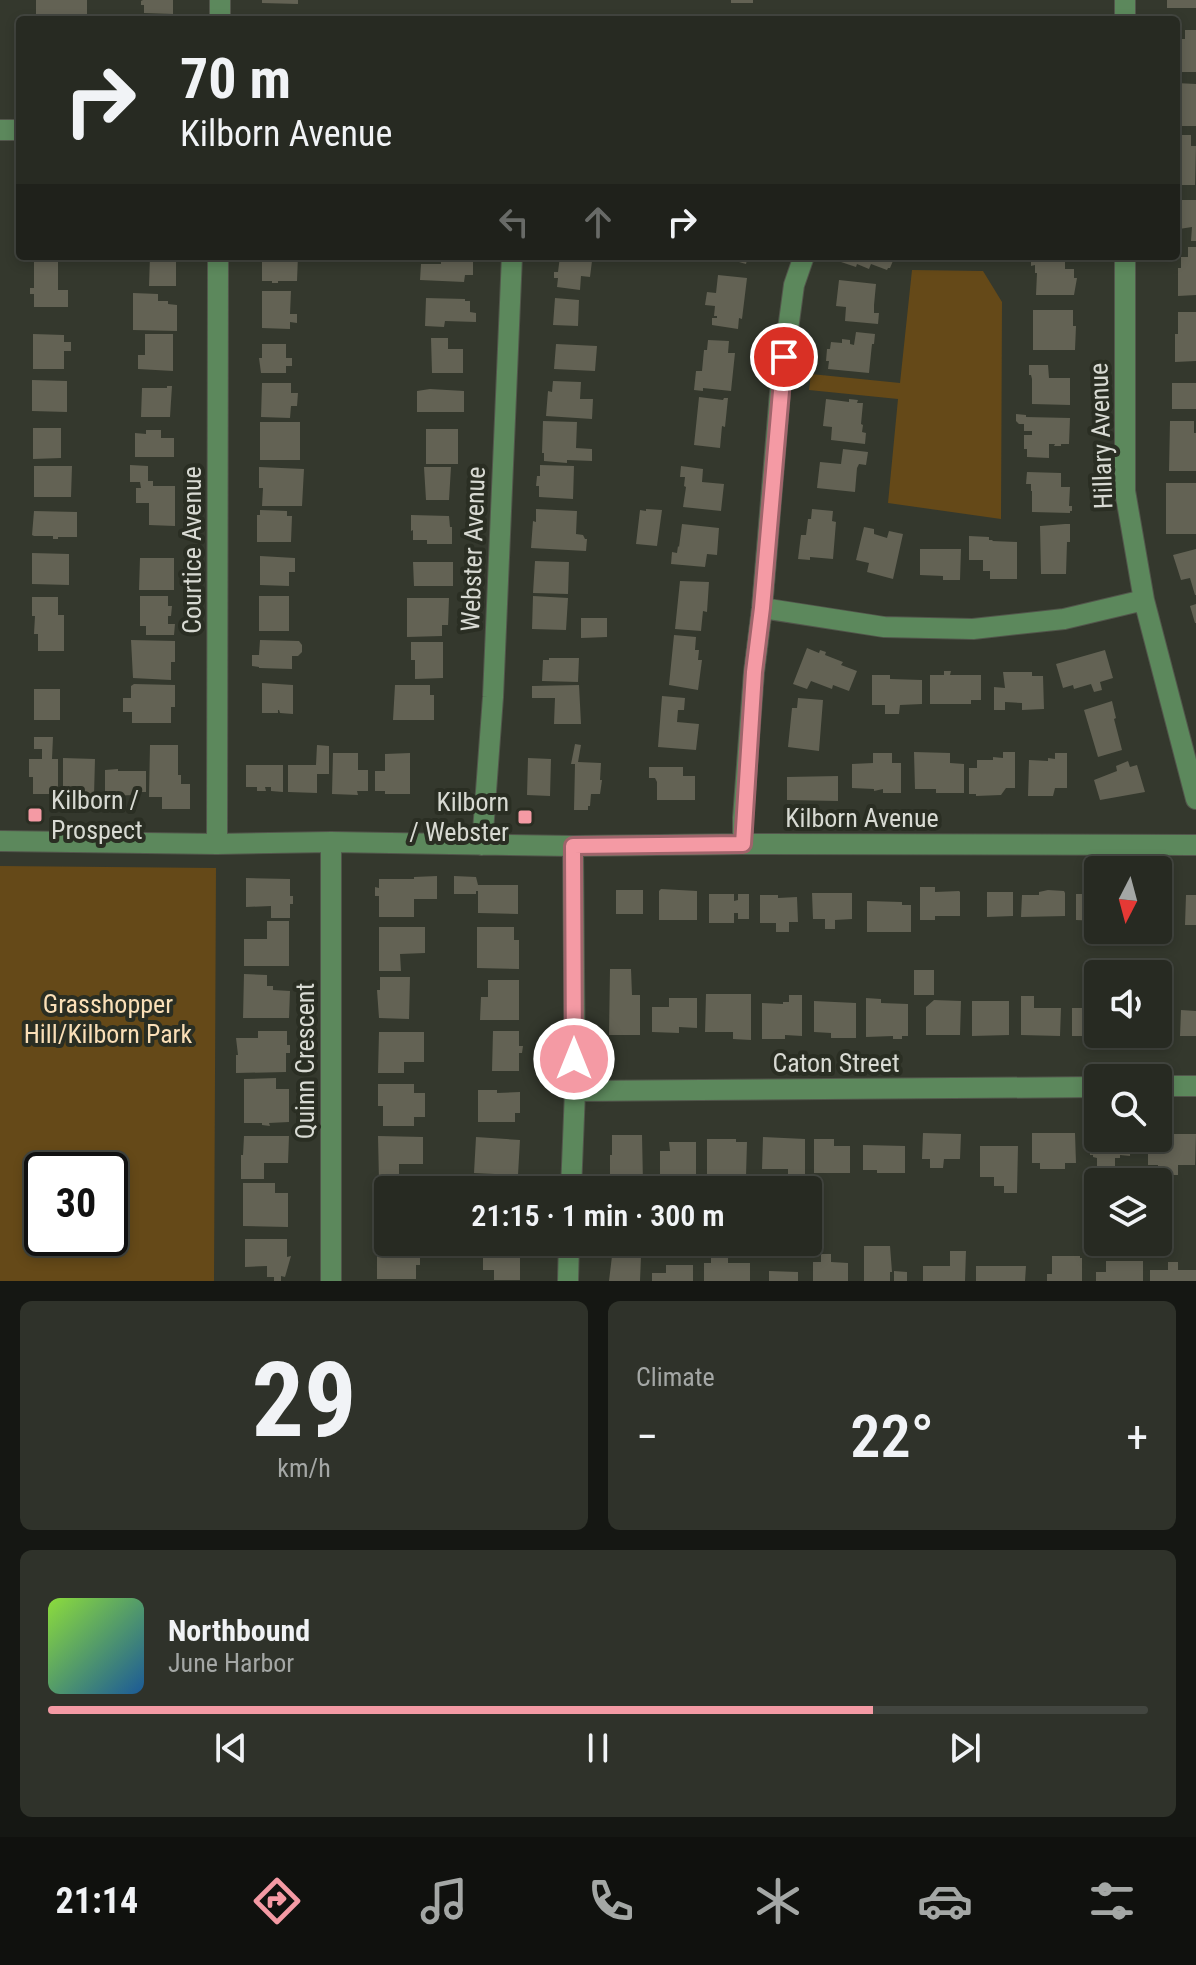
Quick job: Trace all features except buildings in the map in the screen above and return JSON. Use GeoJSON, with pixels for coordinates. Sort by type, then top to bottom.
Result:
{"type":"FeatureCollection","features":[{"type":"Feature","properties":{"kind":"street","name":"Courtice Avenue"},"geometry":{"type":"LineString","coordinates":[[217,844],[218,260]]}},
{"type":"Feature","properties":{"kind":"street","name":"Webster Avenue"},"geometry":{"type":"LineString","coordinates":[[482,845],[493,697],[512,260]]}},
{"type":"Feature","properties":{"kind":"street"},"geometry":{"type":"LineString","coordinates":[[743,844],[753,687],[781,381],[794,285],[803,260]]}},
{"type":"Feature","properties":{"kind":"street","name":"Hillary Avenue"},"geometry":{"type":"LineString","coordinates":[[1125,260],[1125,491],[1144,600],[1196,799]]}},
{"type":"Feature","properties":{"kind":"street"},"geometry":{"type":"LineString","coordinates":[[762,608],[884,627],[973,629],[1064,619],[1144,600]]}},
{"type":"Feature","properties":{"kind":"street","name":"Kilborn Avenue"},"geometry":{"type":"LineString","coordinates":[[0,841],[573,846],[1196,845]]}},
{"type":"Feature","properties":{"kind":"street","name":"Quinn Crescent"},"geometry":{"type":"LineString","coordinates":[[331,842],[331,1281]]}},
{"type":"Feature","properties":{"kind":"street"},"geometry":{"type":"LineString","coordinates":[[572,1176],[575,1091],[573,846]]}},
{"type":"Feature","properties":{"kind":"street"},"geometry":{"type":"LineString","coordinates":[[1172,1086],[1196,1086]]}},
{"type":"Feature","properties":{"kind":"street","name":"Caton Street"},"geometry":{"type":"LineString","coordinates":[[575,1091],[1084,1087]]}},
{"type":"Feature","properties":{"kind":"street"},"geometry":{"type":"LineString","coordinates":[[568,1281],[569,1256]]}},
{"type":"Feature","properties":{"kind":"green space"},"geometry":{"type":"Polygon","coordinates":[[[912,270],[983,271],[1002,302],[1001,519],[888,503],[898,399],[809,390],[811,374],[900,383],[912,270]]]}},
{"type":"Feature","properties":{"kind":"green space","name":"Grasshopper Hill/Kilborn Park"},"geometry":{"type":"Polygon","coordinates":[[[0,866],[216,868],[214,1281],[0,1281],[0,866]]]}},
{"type":"Feature","properties":{"kind":"place","name":"Kilborn / Prospect"},"geometry":{"type":"Point","coordinates":[35,815]}},
{"type":"Feature","properties":{"kind":"place","name":"Kilborn / Webster"},"geometry":{"type":"Point","coordinates":[525,817]}},
{"type":"Feature","properties":{"kind":"route"},"geometry":{"type":"LineString","coordinates":[[574,1059],[573,846],[743,844],[754,672],[784,357]]}}]}
